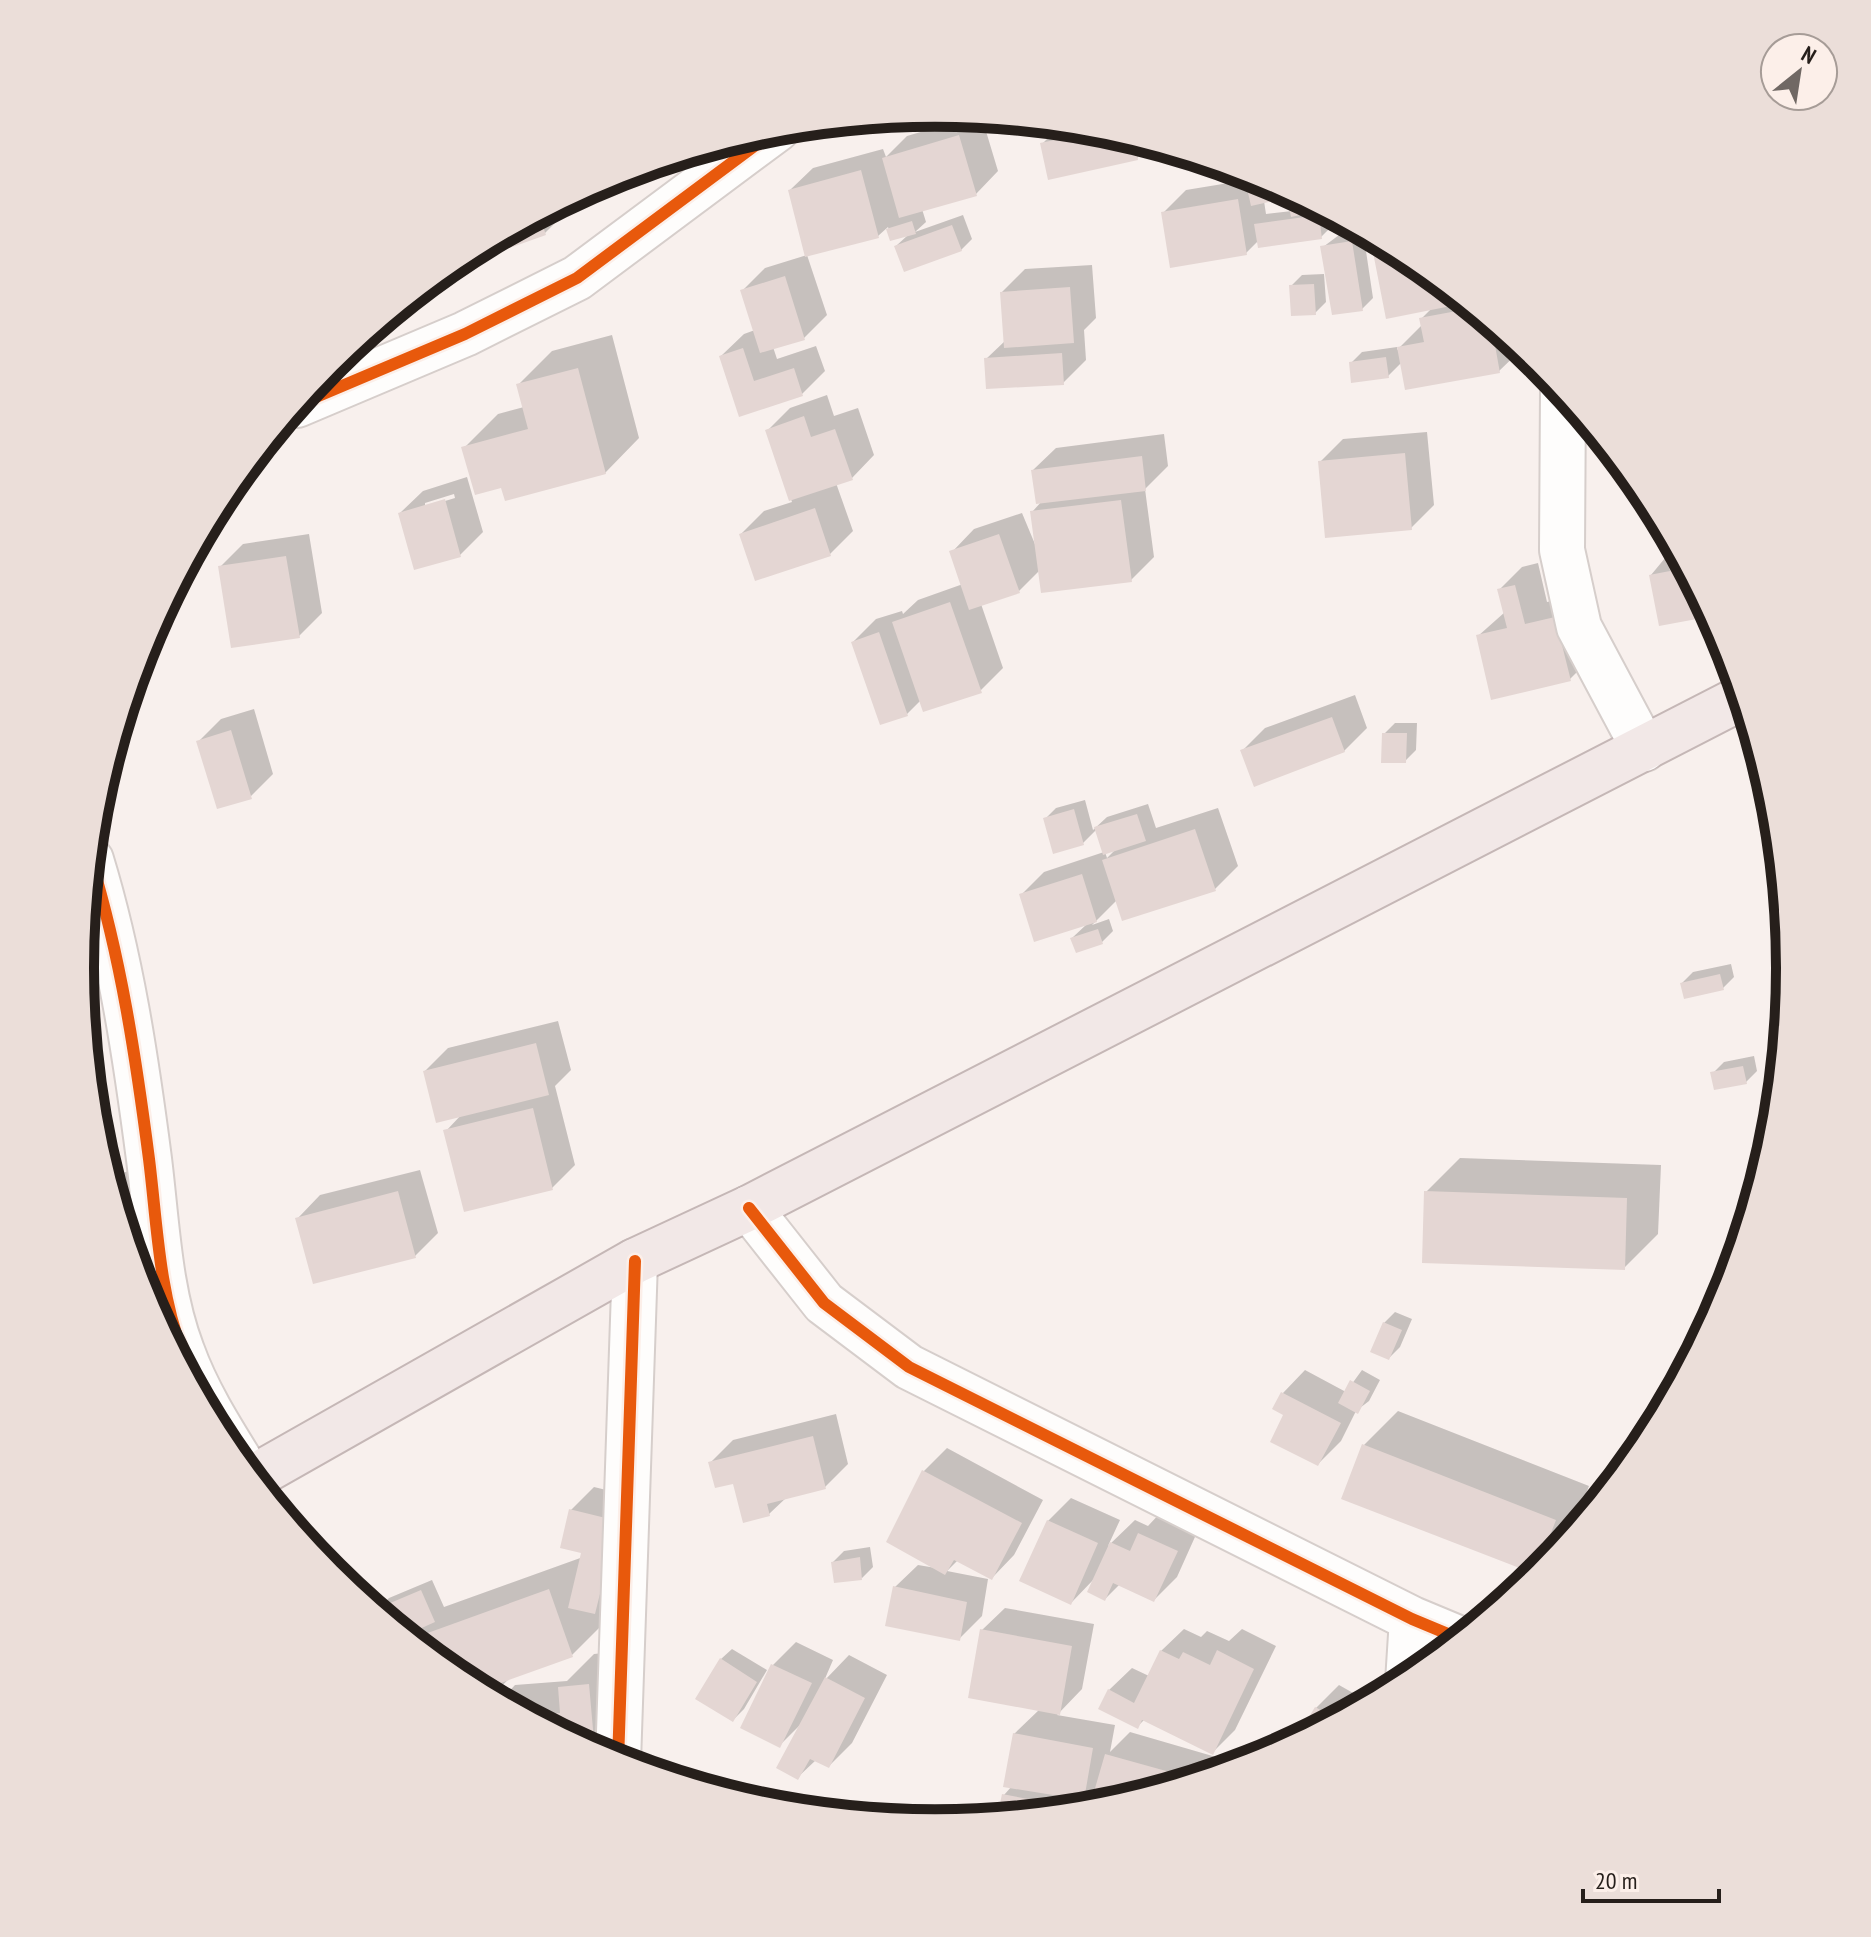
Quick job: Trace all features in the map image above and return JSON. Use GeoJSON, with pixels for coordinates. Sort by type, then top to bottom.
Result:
{"type":"FeatureCollection","features":[{"type":"Feature","properties":{"kind":"highway"},"geometry":{"type":"LineString","coordinates":[[262,1472],[635,1261],[749,1208],[1733,702]]}},
{"type":"Feature","properties":{"kind":"street"},"geometry":{"type":"LineString","coordinates":[[320,395],[465,334],[577,278],[752,148]]}},
{"type":"Feature","properties":{"kind":"street"},"geometry":{"type":"LineString","coordinates":[[1563,408],[1562,550],[1579,627],[1644,749]]}},
{"type":"Feature","properties":{"kind":"street"},"geometry":{"type":"LineString","coordinates":[[98,890],[133,1050],[166,1292],[177,1332]]}},
{"type":"Feature","properties":{"kind":"street"},"geometry":{"type":"LineString","coordinates":[[749,1208],[824,1303],[909,1367],[1412,1619],[1450,1635]]}},
{"type":"Feature","properties":{"kind":"street"},"geometry":{"type":"LineString","coordinates":[[618,1748],[635,1261]]}},
{"type":"Feature","properties":{"kind":"street"},"geometry":{"type":"LineString","coordinates":[[1409,1664],[1412,1619]]}},
{"type":"Feature","properties":{"kind":"building"},"geometry":{"type":"Polygon","coordinates":[[[959,135],[977,196],[899,218],[882,158],[959,135]]]}},
{"type":"Feature","properties":{"kind":"building"},"geometry":{"type":"Polygon","coordinates":[[[1067,138],[1100,143],[1136,152],[1138,160],[1048,180],[1040,143],[1067,138]]]}},
{"type":"Feature","properties":{"kind":"building"},"geometry":{"type":"Polygon","coordinates":[[[861,170],[879,238],[805,257],[788,190],[861,170]]]}},
{"type":"Feature","properties":{"kind":"building"},"geometry":{"type":"Polygon","coordinates":[[[1247,187],[1278,200],[1251,206],[1247,187]]]}},
{"type":"Feature","properties":{"kind":"building"},"geometry":{"type":"Polygon","coordinates":[[[1238,199],[1247,255],[1170,268],[1161,212],[1238,199]]]}},
{"type":"Feature","properties":{"kind":"building"},"geometry":{"type":"Polygon","coordinates":[[[1289,205],[1307,214],[1291,217],[1289,205]]]}},
{"type":"Feature","properties":{"kind":"building"},"geometry":{"type":"Polygon","coordinates":[[[1312,216],[1320,220],[1322,239],[1258,248],[1254,224],[1312,216]]]}},
{"type":"Feature","properties":{"kind":"building"},"geometry":{"type":"Polygon","coordinates":[[[912,221],[916,234],[890,241],[886,229],[912,221]]]}},
{"type":"Feature","properties":{"kind":"building"},"geometry":{"type":"Polygon","coordinates":[[[543,225],[546,235],[492,254],[543,225]]]}},
{"type":"Feature","properties":{"kind":"building"},"geometry":{"type":"Polygon","coordinates":[[[952,225],[962,251],[904,272],[894,246],[952,225]]]}},
{"type":"Feature","properties":{"kind":"building"},"geometry":{"type":"Polygon","coordinates":[[[1352,241],[1363,311],[1332,315],[1320,246],[1352,241]]]}},
{"type":"Feature","properties":{"kind":"building"},"geometry":{"type":"Polygon","coordinates":[[[1373,250],[1451,303],[1451,306],[1386,319],[1373,250]]]}},
{"type":"Feature","properties":{"kind":"building"},"geometry":{"type":"Polygon","coordinates":[[[785,276],[805,340],[760,353],[740,290],[785,276]]]}},
{"type":"Feature","properties":{"kind":"building"},"geometry":{"type":"Polygon","coordinates":[[[1314,284],[1316,315],[1291,316],[1289,285],[1314,284]]]}},
{"type":"Feature","properties":{"kind":"building"},"geometry":{"type":"Polygon","coordinates":[[[1070,287],[1074,343],[1004,348],[1000,292],[1070,287]]]}},
{"type":"Feature","properties":{"kind":"building"},"geometry":{"type":"Polygon","coordinates":[[[1459,311],[1494,340],[1500,373],[1405,390],[1397,347],[1424,342],[1419,318],[1459,311]]]}},
{"type":"Feature","properties":{"kind":"building"},"geometry":{"type":"Polygon","coordinates":[[[743,348],[754,381],[794,368],[803,396],[739,417],[719,356],[743,348]]]}},
{"type":"Feature","properties":{"kind":"building"},"geometry":{"type":"Polygon","coordinates":[[[1062,353],[1064,385],[986,389],[984,358],[1062,353]]]}},
{"type":"Feature","properties":{"kind":"building"},"geometry":{"type":"Polygon","coordinates":[[[1386,357],[1389,378],[1351,383],[1349,362],[1386,357]]]}},
{"type":"Feature","properties":{"kind":"building"},"geometry":{"type":"Polygon","coordinates":[[[578,368],[606,474],[505,501],[501,488],[475,495],[461,447],[528,429],[516,384],[578,368]]]}},
{"type":"Feature","properties":{"kind":"building"},"geometry":{"type":"Polygon","coordinates":[[[804,416],[811,437],[835,429],[853,480],[789,501],[765,430],[804,416]]]}},
{"type":"Feature","properties":{"kind":"building"},"geometry":{"type":"Polygon","coordinates":[[[1405,453],[1412,530],[1325,538],[1318,461],[1405,453]]]}},
{"type":"Feature","properties":{"kind":"building"},"geometry":{"type":"Polygon","coordinates":[[[1142,456],[1146,491],[1036,504],[1031,470],[1142,456]]]}},
{"type":"Feature","properties":{"kind":"building"},"geometry":{"type":"Polygon","coordinates":[[[445,499],[461,557],[414,570],[398,513],[445,499]]]}},
{"type":"Feature","properties":{"kind":"building"},"geometry":{"type":"Polygon","coordinates":[[[1121,500],[1132,582],[1041,593],[1030,511],[1121,500]]]}},
{"type":"Feature","properties":{"kind":"building"},"geometry":{"type":"Polygon","coordinates":[[[815,508],[831,556],[755,581],[739,534],[815,508]]]}},
{"type":"Feature","properties":{"kind":"building"},"geometry":{"type":"Polygon","coordinates":[[[999,534],[1020,593],[969,610],[949,551],[999,534]]]}},
{"type":"Feature","properties":{"kind":"building"},"geometry":{"type":"Polygon","coordinates":[[[1666,553],[1700,618],[1659,626],[1649,575],[1670,571],[1666,553]]]}},
{"type":"Feature","properties":{"kind":"building"},"geometry":{"type":"Polygon","coordinates":[[[286,556],[300,638],[231,648],[218,566],[286,556]]]}},
{"type":"Feature","properties":{"kind":"building"},"geometry":{"type":"Polygon","coordinates":[[[1515,585],[1525,624],[1555,617],[1571,681],[1491,700],[1476,635],[1507,628],[1497,589],[1515,585]]]}},
{"type":"Feature","properties":{"kind":"building"},"geometry":{"type":"Polygon","coordinates":[[[950,602],[982,693],[923,712],[892,622],[950,602]]]}},
{"type":"Feature","properties":{"kind":"building"},"geometry":{"type":"Polygon","coordinates":[[[879,632],[908,716],[880,725],[851,642],[879,632]]]}},
{"type":"Feature","properties":{"kind":"building"},"geometry":{"type":"Polygon","coordinates":[[[1332,717],[1345,752],[1254,787],[1240,750],[1332,717]]]}},
{"type":"Feature","properties":{"kind":"building"},"geometry":{"type":"Polygon","coordinates":[[[231,730],[252,799],[217,809],[196,741],[231,730]]]}},
{"type":"Feature","properties":{"kind":"building"},"geometry":{"type":"Polygon","coordinates":[[[1382,733],[1407,733],[1406,763],[1381,763],[1382,733]]]}},
{"type":"Feature","properties":{"kind":"building"},"geometry":{"type":"Polygon","coordinates":[[[1074,809],[1084,845],[1053,854],[1043,818],[1074,809]]]}},
{"type":"Feature","properties":{"kind":"building"},"geometry":{"type":"Polygon","coordinates":[[[1137,814],[1146,841],[1103,855],[1094,827],[1137,814]]]}},
{"type":"Feature","properties":{"kind":"building"},"geometry":{"type":"Polygon","coordinates":[[[1195,829],[1216,891],[1122,921],[1102,860],[1195,829]]]}},
{"type":"Feature","properties":{"kind":"building"},"geometry":{"type":"Polygon","coordinates":[[[1082,874],[1097,922],[1034,942],[1019,894],[1082,874]]]}},
{"type":"Feature","properties":{"kind":"building"},"geometry":{"type":"Polygon","coordinates":[[[1098,929],[1103,944],[1076,953],[1070,938],[1098,929]]]}},
{"type":"Feature","properties":{"kind":"building"},"geometry":{"type":"Polygon","coordinates":[[[1720,974],[1724,990],[1684,999],[1680,983],[1720,974]]]}},
{"type":"Feature","properties":{"kind":"building"},"geometry":{"type":"Polygon","coordinates":[[[536,1043],[549,1095],[436,1123],[423,1071],[536,1043]]]}},
{"type":"Feature","properties":{"kind":"building"},"geometry":{"type":"Polygon","coordinates":[[[1743,1066],[1747,1084],[1714,1090],[1710,1072],[1743,1066]]]}},
{"type":"Feature","properties":{"kind":"building"},"geometry":{"type":"Polygon","coordinates":[[[533,1108],[553,1190],[464,1212],[443,1130],[533,1108]]]}},
{"type":"Feature","properties":{"kind":"building"},"geometry":{"type":"Polygon","coordinates":[[[398,1191],[416,1258],[313,1284],[295,1218],[398,1191]]]}},
{"type":"Feature","properties":{"kind":"building"},"geometry":{"type":"Polygon","coordinates":[[[1424,1191],[1627,1198],[1625,1270],[1422,1263],[1424,1191]]]}},
{"type":"Feature","properties":{"kind":"building"},"geometry":{"type":"Polygon","coordinates":[[[1383,1322],[1402,1330],[1389,1360],[1370,1352],[1383,1322]]]}},
{"type":"Feature","properties":{"kind":"building"},"geometry":{"type":"Polygon","coordinates":[[[1350,1380],[1370,1391],[1358,1414],[1338,1403],[1350,1380]]]}},
{"type":"Feature","properties":{"kind":"building"},"geometry":{"type":"Polygon","coordinates":[[[1281,1392],[1341,1423],[1318,1466],[1270,1442],[1283,1415],[1272,1409],[1281,1392]]]}},
{"type":"Feature","properties":{"kind":"building"},"geometry":{"type":"Polygon","coordinates":[[[813,1436],[826,1489],[767,1504],[770,1516],[743,1523],[733,1484],[715,1488],[708,1462],[813,1436]]]}},
{"type":"Feature","properties":{"kind":"building"},"geometry":{"type":"Polygon","coordinates":[[[1362,1444],[1556,1520],[1545,1549],[1524,1570],[1341,1499],[1362,1444]]]}},
{"type":"Feature","properties":{"kind":"building"},"geometry":{"type":"Polygon","coordinates":[[[922,1470],[1022,1523],[992,1580],[954,1560],[945,1575],[886,1542],[922,1470]]]}},
{"type":"Feature","properties":{"kind":"building"},"geometry":{"type":"Polygon","coordinates":[[[569,1509],[618,1521],[595,1614],[568,1608],[581,1553],[560,1548],[569,1509]]]}},
{"type":"Feature","properties":{"kind":"building"},"geometry":{"type":"Polygon","coordinates":[[[1047,1520],[1098,1543],[1071,1605],[1019,1581],[1047,1520]]]}},
{"type":"Feature","properties":{"kind":"building"},"geometry":{"type":"Polygon","coordinates":[[[1138,1533],[1178,1551],[1154,1602],[1113,1583],[1105,1601],[1087,1592],[1110,1542],[1130,1551],[1138,1533]]]}},
{"type":"Feature","properties":{"kind":"building"},"geometry":{"type":"Polygon","coordinates":[[[860,1557],[862,1580],[834,1583],[831,1562],[860,1557]]]}},
{"type":"Feature","properties":{"kind":"building"},"geometry":{"type":"Polygon","coordinates":[[[893,1586],[967,1602],[960,1641],[885,1626],[893,1586]]]}},
{"type":"Feature","properties":{"kind":"building"},"geometry":{"type":"Polygon","coordinates":[[[549,1589],[573,1657],[495,1685],[422,1635],[549,1589]]]}},
{"type":"Feature","properties":{"kind":"building"},"geometry":{"type":"Polygon","coordinates":[[[421,1590],[435,1622],[416,1630],[386,1605],[421,1590]]]}},
{"type":"Feature","properties":{"kind":"building"},"geometry":{"type":"Polygon","coordinates":[[[980,1629],[1072,1646],[1060,1715],[968,1698],[980,1629]]]}},
{"type":"Feature","properties":{"kind":"building"},"geometry":{"type":"Polygon","coordinates":[[[1160,1650],[1179,1659],[1183,1652],[1210,1665],[1217,1650],[1254,1669],[1213,1755],[1142,1720],[1138,1729],[1098,1709],[1108,1689],[1134,1703],[1160,1650]]]}},
{"type":"Feature","properties":{"kind":"building"},"geometry":{"type":"Polygon","coordinates":[[[720,1658],[757,1682],[733,1722],[695,1699],[720,1658]]]}},
{"type":"Feature","properties":{"kind":"building"},"geometry":{"type":"Polygon","coordinates":[[[771,1664],[812,1683],[780,1748],[740,1728],[771,1664]]]}},
{"type":"Feature","properties":{"kind":"building"},"geometry":{"type":"Polygon","coordinates":[[[825,1677],[865,1698],[829,1768],[810,1759],[798,1780],[776,1768],[825,1677]]]}},
{"type":"Feature","properties":{"kind":"building"},"geometry":{"type":"Polygon","coordinates":[[[589,1684],[594,1737],[546,1714],[560,1713],[558,1687],[589,1684]]]}},
{"type":"Feature","properties":{"kind":"building"},"geometry":{"type":"Polygon","coordinates":[[[1315,1707],[1326,1713],[1308,1723],[1304,1725],[1315,1707]]]}},
{"type":"Feature","properties":{"kind":"building"},"geometry":{"type":"Polygon","coordinates":[[[1013,1733],[1093,1748],[1085,1797],[1074,1798],[1003,1787],[1013,1733]]]}},
{"type":"Feature","properties":{"kind":"building"},"geometry":{"type":"Polygon","coordinates":[[[1105,1754],[1177,1774],[1153,1781],[1093,1795],[1105,1754]]]}},
{"type":"Feature","properties":{"kind":"building"},"geometry":{"type":"Polygon","coordinates":[[[1002,1794],[1033,1800],[1032,1804],[999,1807],[1002,1794]]]}},
{"type":"Feature","properties":{"kind":"cycle path"},"geometry":{"type":"LineString","coordinates":[[320,395],[465,334],[577,278],[752,148]]}},
{"type":"Feature","properties":{"kind":"cycle path"},"geometry":{"type":"LineString","coordinates":[[99,885],[126,1009],[144,1121],[160,1256],[173,1323]]}},
{"type":"Feature","properties":{"kind":"cycle path"},"geometry":{"type":"LineString","coordinates":[[749,1208],[824,1303],[909,1367],[1412,1619],[1450,1635]]}},
{"type":"Feature","properties":{"kind":"cycle path"},"geometry":{"type":"LineString","coordinates":[[618,1748],[635,1261]]}}]}
